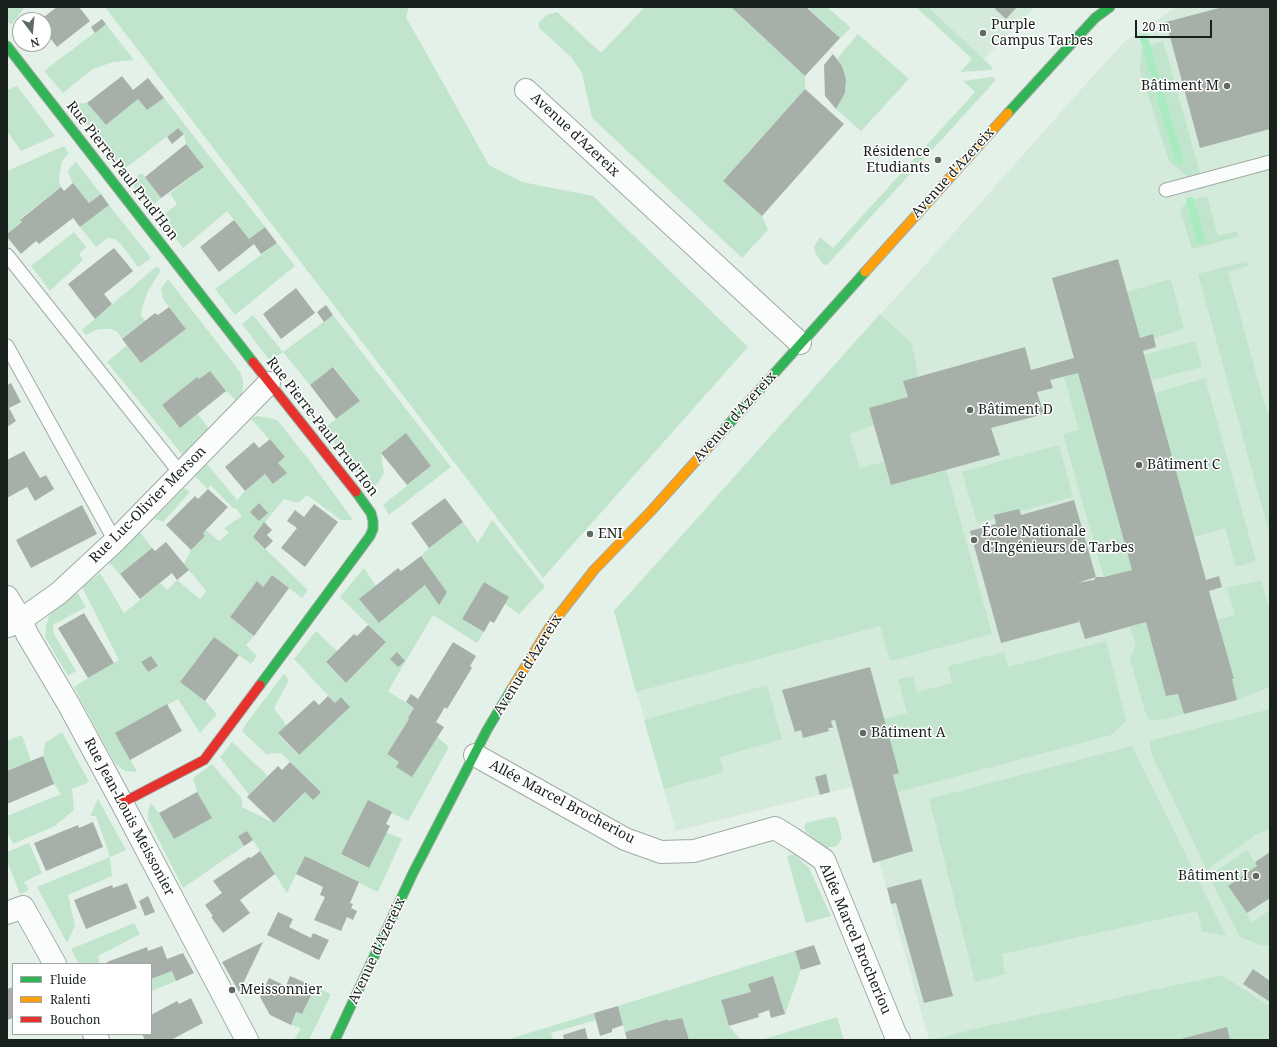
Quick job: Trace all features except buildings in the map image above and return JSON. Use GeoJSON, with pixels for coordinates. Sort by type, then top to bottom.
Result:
{"type":"FeatureCollection","features":[{"type":"Feature","properties":{"kind":"main road","name":"Avenue d'Azereix"},"geometry":{"type":"LineString","coordinates":[[335,1040],[413,873],[487,730],[550,625],[594,570],[651,510],[1034,84],[1095,18],[1110,7]]}},
{"type":"Feature","properties":{"kind":"main road","name":"Rue Pierre-Paul Prud'Hon"},"geometry":{"type":"LineString","coordinates":[[7,46],[269,383],[366,505],[373,521],[373,529],[370,536],[204,760],[122,803]]}},
{"type":"Feature","properties":{"kind":"street","name":"Avenue d'Azereix"},"geometry":{"type":"LineString","coordinates":[[526,90],[800,343]]}},
{"type":"Feature","properties":{"kind":"street","name":"Rue Luc-Olivier Merson"},"geometry":{"type":"LineString","coordinates":[[14,623],[59,593],[115,541],[269,383]]}},
{"type":"Feature","properties":{"kind":"street","name":"Rue Jean-Louis Meissonier"},"geometry":{"type":"LineString","coordinates":[[7,597],[14,623],[27,634],[69,705],[248,1040]]}},
{"type":"Feature","properties":{"kind":"street","name":"Allée Marcel Brocheriou"},"geometry":{"type":"LineString","coordinates":[[475,755],[625,839],[661,852],[694,851],[775,828],[799,843],[824,860],[896,1036],[899,1040]]}},
{"type":"Feature","properties":{"kind":"street"},"geometry":{"type":"LineString","coordinates":[[7,914],[23,907],[54,963]]}},
{"type":"Feature","properties":{"kind":"lane"},"geometry":{"type":"LineString","coordinates":[[1166,190],[1270,162]]}},
{"type":"Feature","properties":{"kind":"lane"},"geometry":{"type":"LineString","coordinates":[[7,255],[181,474]]}},
{"type":"Feature","properties":{"kind":"lane"},"geometry":{"type":"LineString","coordinates":[[7,346],[115,541]]}},
{"type":"Feature","properties":{"kind":"shaded area","name":"Purple Campus Tarbes"},"geometry":{"type":"Polygon","coordinates":[[[928,7],[1035,7],[984,59],[928,7]]]}},
{"type":"Feature","properties":{"kind":"shaded area","name":"École Nationale d'Ingénieurs de Tarbes"},"geometry":{"type":"Polygon","coordinates":[[[1177,7],[1270,7],[1270,1006],[1222,975],[986,1026],[929,1040],[879,861],[872,862],[852,787],[676,831],[614,611],[1124,42],[1177,7]]]}},
{"type":"Feature","properties":{"kind":"green space"},"geometry":{"type":"Polygon","coordinates":[[[7,7],[25,7],[21,12],[12,12],[11,25],[7,21],[7,7]]]}},
{"type":"Feature","properties":{"kind":"green space"},"geometry":{"type":"Polygon","coordinates":[[[105,7],[409,7],[406,17],[489,165],[522,182],[593,196],[748,347],[543,578],[105,7]]]}},
{"type":"Feature","properties":{"kind":"green space"},"geometry":{"type":"Polygon","coordinates":[[[645,7],[731,7],[805,76],[805,89],[723,181],[762,216],[768,230],[742,258],[592,118],[582,73],[571,57],[539,28],[539,22],[547,15],[557,12],[601,53],[645,7]]]}},
{"type":"Feature","properties":{"kind":"green space"},"geometry":{"type":"Polygon","coordinates":[[[811,7],[827,7],[851,28],[840,38],[809,9],[811,7]]]}},
{"type":"Feature","properties":{"kind":"green space"},"geometry":{"type":"Polygon","coordinates":[[[916,7],[928,7],[993,69],[960,72],[972,59],[916,7]]]}},
{"type":"Feature","properties":{"kind":"green space"},"geometry":{"type":"Polygon","coordinates":[[[106,24],[134,60],[113,62],[93,69],[63,93],[44,71],[106,24]]]}},
{"type":"Feature","properties":{"kind":"green space"},"geometry":{"type":"Polygon","coordinates":[[[858,34],[909,79],[861,131],[836,109],[845,93],[846,79],[842,66],[837,59],[858,34]]]}},
{"type":"Feature","properties":{"kind":"green space"},"geometry":{"type":"Polygon","coordinates":[[[1163,41],[1200,173],[1188,177],[1169,161],[1140,70],[1142,47],[1163,41]]]}},
{"type":"Feature","properties":{"kind":"green space"},"geometry":{"type":"Polygon","coordinates":[[[994,77],[995,81],[827,265],[823,264],[816,254],[814,247],[820,237],[833,248],[975,92],[963,81],[994,77]]]}},
{"type":"Feature","properties":{"kind":"green space"},"geometry":{"type":"Polygon","coordinates":[[[17,86],[55,136],[21,151],[7,131],[7,90],[17,86]]]}},
{"type":"Feature","properties":{"kind":"green space"},"geometry":{"type":"Polygon","coordinates":[[[164,98],[265,227],[249,239],[227,211],[183,248],[159,218],[177,204],[170,193],[204,167],[186,144],[184,134],[178,128],[123,170],[71,104],[87,103],[106,125],[138,99],[147,110],[164,98]]]}},
{"type":"Feature","properties":{"kind":"green space"},"geometry":{"type":"Polygon","coordinates":[[[64,146],[69,154],[64,158],[61,164],[59,180],[61,187],[20,219],[22,222],[7,234],[7,171],[64,146]]]}},
{"type":"Feature","properties":{"kind":"green space"},"geometry":{"type":"Polygon","coordinates":[[[76,162],[101,194],[89,203],[73,184],[68,173],[69,169],[76,162]]]}},
{"type":"Feature","properties":{"kind":"green space"},"geometry":{"type":"Polygon","coordinates":[[[142,173],[161,198],[150,208],[129,181],[142,173]]]}},
{"type":"Feature","properties":{"kind":"green space"},"geometry":{"type":"Polygon","coordinates":[[[1207,196],[1218,236],[1237,231],[1238,237],[1192,249],[1180,210],[1188,201],[1207,196]]]}},
{"type":"Feature","properties":{"kind":"green space"},"geometry":{"type":"Polygon","coordinates":[[[109,205],[151,258],[138,267],[120,243],[115,239],[107,238],[96,247],[80,227],[109,205]]]}},
{"type":"Feature","properties":{"kind":"green space"},"geometry":{"type":"Polygon","coordinates":[[[74,232],[86,247],[79,254],[83,260],[50,291],[31,266],[74,232]]]}},
{"type":"Feature","properties":{"kind":"green space"},"geometry":{"type":"Polygon","coordinates":[[[277,243],[295,266],[235,315],[215,289],[277,243]]]}},
{"type":"Feature","properties":{"kind":"green space"},"geometry":{"type":"Polygon","coordinates":[[[1247,261],[1248,266],[1228,272],[1263,399],[1270,419],[1270,536],[1198,274],[1247,261]]]}},
{"type":"Feature","properties":{"kind":"green space"},"geometry":{"type":"Polygon","coordinates":[[[157,266],[161,270],[148,291],[142,308],[141,315],[145,321],[122,339],[118,332],[111,329],[95,330],[86,335],[82,330],[157,266]]]}},
{"type":"Feature","properties":{"kind":"green space"},"geometry":{"type":"Polygon","coordinates":[[[168,279],[240,372],[243,380],[242,396],[238,402],[226,391],[210,371],[199,379],[197,377],[162,405],[180,428],[198,414],[211,432],[185,458],[107,362],[127,345],[141,363],[186,329],[163,299],[161,289],[168,279]]]}},
{"type":"Feature","properties":{"kind":"green space"},"geometry":{"type":"Polygon","coordinates":[[[1171,279],[1184,329],[1154,338],[1140,338],[1127,292],[1171,279]]]}},
{"type":"Feature","properties":{"kind":"green space"},"geometry":{"type":"Polygon","coordinates":[[[880,314],[911,343],[918,377],[904,383],[908,397],[874,425],[849,434],[860,468],[884,462],[891,485],[946,470],[992,634],[890,661],[880,626],[636,692],[614,611],[880,314]]]}},
{"type":"Feature","properties":{"kind":"green space"},"geometry":{"type":"Polygon","coordinates":[[[253,315],[283,352],[270,361],[242,324],[253,315]]]}},
{"type":"Feature","properties":{"kind":"green space"},"geometry":{"type":"Polygon","coordinates":[[[333,315],[451,467],[389,515],[383,505],[431,466],[406,434],[381,453],[384,473],[379,482],[371,490],[323,429],[360,401],[334,367],[310,385],[283,352],[333,315]]]}},
{"type":"Feature","properties":{"kind":"green space"},"geometry":{"type":"Polygon","coordinates":[[[1195,341],[1202,367],[1151,380],[1144,355],[1195,341]]]}},
{"type":"Feature","properties":{"kind":"green space"},"geometry":{"type":"Polygon","coordinates":[[[1078,373],[1132,570],[1104,577],[1063,434],[1079,430],[1064,376],[1078,373]]]}},
{"type":"Feature","properties":{"kind":"green space"},"geometry":{"type":"Polygon","coordinates":[[[1205,378],[1256,561],[1236,567],[1225,528],[1194,537],[1155,393],[1205,378]]]}},
{"type":"Feature","properties":{"kind":"green space"},"geometry":{"type":"Polygon","coordinates":[[[256,416],[271,418],[278,421],[313,465],[353,520],[341,520],[307,495],[298,503],[284,499],[253,537],[308,590],[302,598],[272,575],[263,587],[257,582],[230,617],[254,636],[246,645],[257,656],[251,664],[214,637],[180,682],[205,701],[217,714],[200,733],[178,699],[116,733],[137,772],[125,771],[114,762],[74,687],[119,660],[82,587],[100,573],[124,613],[160,583],[167,590],[177,580],[200,599],[206,591],[184,564],[191,550],[205,536],[203,533],[206,530],[219,541],[229,533],[224,528],[242,516],[236,508],[234,509],[210,485],[208,489],[195,476],[207,464],[237,500],[265,474],[274,484],[287,473],[278,463],[285,457],[251,419],[256,416]],[[151,656],[141,662],[148,672],[158,666],[151,656]]]}},
{"type":"Feature","properties":{"kind":"green space"},"geometry":{"type":"Polygon","coordinates":[[[1059,445],[1073,497],[977,523],[962,472],[1059,445]]]}},
{"type":"Feature","properties":{"kind":"green space"},"geometry":{"type":"Polygon","coordinates":[[[184,488],[190,492],[163,522],[154,519],[184,488]]]}},
{"type":"Feature","properties":{"kind":"green space"},"geometry":{"type":"Polygon","coordinates":[[[492,520],[545,587],[519,614],[505,604],[509,597],[484,582],[462,619],[484,632],[477,643],[433,615],[388,691],[414,708],[408,718],[409,719],[387,754],[399,762],[437,737],[449,747],[408,821],[368,801],[341,854],[368,868],[386,832],[402,839],[378,892],[305,856],[287,893],[247,831],[238,836],[244,846],[183,888],[148,819],[148,811],[151,803],[159,813],[174,839],[211,818],[197,792],[193,778],[212,764],[242,799],[242,807],[274,823],[305,792],[321,792],[281,753],[266,754],[242,731],[248,721],[284,674],[289,680],[274,708],[287,726],[278,734],[298,755],[350,707],[341,697],[335,703],[294,659],[316,631],[337,651],[326,663],[346,683],[386,642],[340,597],[364,568],[376,586],[360,600],[379,623],[425,585],[439,604],[446,591],[421,556],[463,522],[478,543],[492,520]]]}},
{"type":"Feature","properties":{"kind":"green space"},"geometry":{"type":"Polygon","coordinates":[[[140,532],[152,548],[120,574],[109,563],[140,532]]]}},
{"type":"Feature","properties":{"kind":"green space"},"geometry":{"type":"Polygon","coordinates":[[[1261,580],[1270,613],[1270,687],[1237,700],[1232,679],[1234,679],[1217,620],[1235,615],[1227,588],[1261,580]]]}},
{"type":"Feature","properties":{"kind":"green space"},"geometry":{"type":"Polygon","coordinates":[[[77,592],[86,607],[53,625],[53,632],[76,671],[68,676],[45,637],[46,625],[54,608],[77,592]]]}},
{"type":"Feature","properties":{"kind":"green space"},"geometry":{"type":"Polygon","coordinates":[[[1146,622],[1166,696],[1178,694],[1184,714],[1167,719],[1152,720],[1147,718],[1130,659],[1136,645],[1130,627],[1146,622]]]}},
{"type":"Feature","properties":{"kind":"green space"},"geometry":{"type":"Polygon","coordinates":[[[1106,641],[1126,721],[1111,735],[898,792],[893,775],[899,773],[884,719],[907,713],[898,679],[913,676],[917,692],[952,683],[948,666],[1004,652],[1008,667],[1106,641]]]}},
{"type":"Feature","properties":{"kind":"green space"},"geometry":{"type":"Polygon","coordinates":[[[767,685],[782,739],[720,757],[724,772],[664,789],[644,720],[767,685]]]}},
{"type":"Feature","properties":{"kind":"green space"},"geometry":{"type":"Polygon","coordinates":[[[1270,709],[1270,829],[1255,835],[1207,870],[1152,755],[1149,741],[1270,709]]]}},
{"type":"Feature","properties":{"kind":"green space"},"geometry":{"type":"Polygon","coordinates":[[[62,732],[89,782],[72,789],[74,810],[55,826],[13,844],[7,832],[7,816],[61,794],[54,784],[43,756],[45,743],[62,732]]]}},
{"type":"Feature","properties":{"kind":"green space"},"geometry":{"type":"Polygon","coordinates":[[[22,735],[31,761],[7,771],[7,741],[22,735]]]}},
{"type":"Feature","properties":{"kind":"green space"},"geometry":{"type":"Polygon","coordinates":[[[232,742],[268,776],[249,795],[220,757],[232,742]]]}},
{"type":"Feature","properties":{"kind":"green space"},"geometry":{"type":"Polygon","coordinates":[[[1132,746],[1226,936],[1202,931],[1197,911],[1002,954],[1005,974],[975,982],[929,799],[1132,746]]]}},
{"type":"Feature","properties":{"kind":"green space"},"geometry":{"type":"Polygon","coordinates":[[[98,799],[126,850],[110,857],[96,816],[90,816],[98,799]]]}},
{"type":"Feature","properties":{"kind":"green space"},"geometry":{"type":"Polygon","coordinates":[[[835,817],[838,821],[842,838],[837,846],[826,848],[806,832],[804,827],[806,823],[835,817]]]}},
{"type":"Feature","properties":{"kind":"green space"},"geometry":{"type":"Polygon","coordinates":[[[29,843],[42,873],[24,882],[29,890],[20,894],[7,861],[7,852],[29,843]]]}},
{"type":"Feature","properties":{"kind":"green space"},"geometry":{"type":"Polygon","coordinates":[[[1247,850],[1257,866],[1228,886],[1247,913],[1251,923],[1270,910],[1270,945],[1261,945],[1240,937],[1209,876],[1247,850]]]}},
{"type":"Feature","properties":{"kind":"green space"},"geometry":{"type":"Polygon","coordinates":[[[790,855],[795,855],[809,868],[831,916],[806,923],[787,857],[790,855]]]}},
{"type":"Feature","properties":{"kind":"green space"},"geometry":{"type":"Polygon","coordinates":[[[110,857],[112,876],[68,895],[75,926],[67,943],[37,887],[110,857]]]}},
{"type":"Feature","properties":{"kind":"green space"},"geometry":{"type":"Polygon","coordinates":[[[134,923],[140,934],[98,956],[100,963],[78,963],[71,949],[134,923]]]}},
{"type":"Feature","properties":{"kind":"green space"},"geometry":{"type":"Polygon","coordinates":[[[795,951],[801,970],[785,1014],[773,976],[749,984],[751,992],[721,1000],[729,1026],[741,1040],[689,1040],[667,1019],[625,1032],[618,1006],[795,951]]]}},
{"type":"Feature","properties":{"kind":"green space"},"geometry":{"type":"Polygon","coordinates":[[[172,971],[176,981],[152,991],[152,979],[172,971]]]}},
{"type":"Feature","properties":{"kind":"green space"},"geometry":{"type":"Polygon","coordinates":[[[1222,975],[1270,1006],[1270,1040],[930,1040],[986,1026],[1222,975]]]}},
{"type":"Feature","properties":{"kind":"green space"},"geometry":{"type":"Polygon","coordinates":[[[315,987],[331,994],[309,1040],[294,1040],[301,1028],[291,1025],[296,1012],[302,1014],[315,987]]]}},
{"type":"Feature","properties":{"kind":"green space"},"geometry":{"type":"Polygon","coordinates":[[[594,1013],[596,1020],[551,1033],[553,1040],[506,1040],[594,1013]]]}},
{"type":"Feature","properties":{"kind":"green space"},"geometry":{"type":"Polygon","coordinates":[[[837,1017],[844,1040],[761,1040],[837,1017]]]}},
{"type":"Feature","properties":{"kind":"waterway"},"geometry":{"type":"LineString","coordinates":[[1144,38],[1179,160]]}},
{"type":"Feature","properties":{"kind":"waterway"},"geometry":{"type":"LineString","coordinates":[[1190,201],[1201,240]]}},
{"type":"Feature","properties":{"kind":"traffic: fast"},"geometry":{"type":"LineString","coordinates":[[1008,113],[1095,18],[1110,7]]}},
{"type":"Feature","properties":{"kind":"traffic: fast"},"geometry":{"type":"LineString","coordinates":[[7,46],[253,362]]}},
{"type":"Feature","properties":{"kind":"traffic: fast"},"geometry":{"type":"LineString","coordinates":[[712,443],[865,272]]}},
{"type":"Feature","properties":{"kind":"traffic: fast"},"geometry":{"type":"LineString","coordinates":[[260,685],[370,536],[373,529],[371,513],[356,492]]}},
{"type":"Feature","properties":{"kind":"traffic: fast"},"geometry":{"type":"LineString","coordinates":[[335,1040],[413,873],[487,730],[511,690]]}},
{"type":"Feature","properties":{"kind":"traffic: slow"},"geometry":{"type":"LineString","coordinates":[[865,272],[1008,113]]}},
{"type":"Feature","properties":{"kind":"traffic: slow"},"geometry":{"type":"LineString","coordinates":[[511,690],[551,625],[594,570],[651,511],[712,443]]}},
{"type":"Feature","properties":{"kind":"traffic: jam"},"geometry":{"type":"LineString","coordinates":[[253,362],[356,492]]}},
{"type":"Feature","properties":{"kind":"traffic: jam"},"geometry":{"type":"LineString","coordinates":[[122,803],[204,760],[260,685]]}},
{"type":"Feature","properties":{"kind":"place","name":"Purple Campus Tarbes"},"geometry":{"type":"Point","coordinates":[983,33]}},
{"type":"Feature","properties":{"kind":"place","name":"Bâtiment M"},"geometry":{"type":"Point","coordinates":[1227,86]}},
{"type":"Feature","properties":{"kind":"place","name":"Résidence Etudiants"},"geometry":{"type":"Point","coordinates":[938,160]}},
{"type":"Feature","properties":{"kind":"place","name":"Bâtiment D"},"geometry":{"type":"Point","coordinates":[970,410]}},
{"type":"Feature","properties":{"kind":"place","name":"Bâtiment C"},"geometry":{"type":"Point","coordinates":[1139,465]}},
{"type":"Feature","properties":{"kind":"place","name":"ENI"},"geometry":{"type":"Point","coordinates":[590,534]}},
{"type":"Feature","properties":{"kind":"place","name":"École Nationale d'Ingénieurs de Tarbes"},"geometry":{"type":"Point","coordinates":[974,540]}},
{"type":"Feature","properties":{"kind":"place","name":"Bâtiment A"},"geometry":{"type":"Point","coordinates":[863,733]}},
{"type":"Feature","properties":{"kind":"place","name":"Bâtiment I"},"geometry":{"type":"Point","coordinates":[1256,876]}},
{"type":"Feature","properties":{"kind":"place","name":"Meissonnier"},"geometry":{"type":"Point","coordinates":[232,990]}}]}
